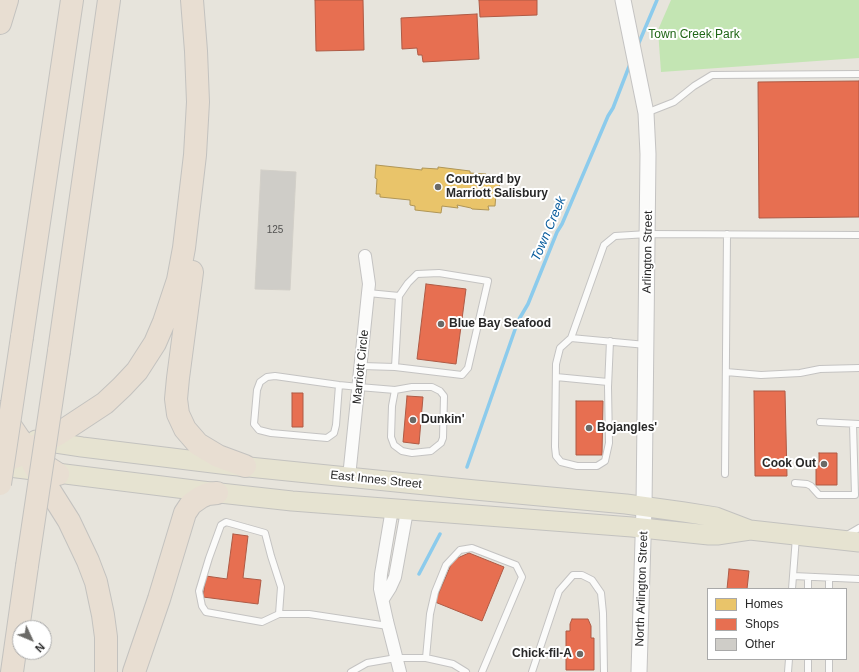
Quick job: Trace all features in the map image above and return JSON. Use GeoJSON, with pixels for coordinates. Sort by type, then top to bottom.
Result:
{"type":"FeatureCollection","features":[{"type":"Feature","properties":{"kind":"highway"},"geometry":{"type":"LineString","coordinates":[[22,456],[22,338],[72,0]]}},
{"type":"Feature","properties":{"kind":"highway"},"geometry":{"type":"LineString","coordinates":[[12,672],[109,0]]}},
{"type":"Feature","properties":{"kind":"highway"},"geometry":{"type":"LineString","coordinates":[[192,0],[196,51],[198,189],[195,241],[176,408],[182,425],[191,438],[198,444],[218,456],[246,466]]}},
{"type":"Feature","properties":{"kind":"highway"},"geometry":{"type":"LineString","coordinates":[[22,456],[88,415],[114,395],[137,371],[160,333],[175,291],[184,248],[192,192],[198,121]]}},
{"type":"Feature","properties":{"kind":"highway"},"geometry":{"type":"LineString","coordinates":[[0,412],[22,456],[72,526],[90,566],[99,593],[103,615],[106,648],[106,672]]}},
{"type":"Feature","properties":{"kind":"highway"},"geometry":{"type":"LineString","coordinates":[[134,672],[159,599],[185,514],[189,506],[201,497],[208,494],[217,493]]}},
{"type":"Feature","properties":{"kind":"main road","name":"East Innes Street"},"geometry":{"type":"LineString","coordinates":[[22,456],[246,466],[707,514],[722,518],[750,530]]}},
{"type":"Feature","properties":{"kind":"main road","name":"East Innes Street"},"geometry":{"type":"LineString","coordinates":[[22,456],[217,493],[292,501],[643,528],[709,535],[750,530],[859,542]]}},
{"type":"Feature","properties":{"kind":"street","name":"Arlington Street"},"geometry":{"type":"LineString","coordinates":[[623,0],[646,113],[648,154],[644,507]]}},
{"type":"Feature","properties":{"kind":"street","name":"Marriott Circle"},"geometry":{"type":"LineString","coordinates":[[349,477],[362,366],[369,284],[364,256]]}},
{"type":"Feature","properties":{"kind":"street","name":"North Arlington Street"},"geometry":{"type":"LineString","coordinates":[[639,672],[644,507]]}},
{"type":"Feature","properties":{"kind":"street"},"geometry":{"type":"LineString","coordinates":[[400,510],[381,574],[380,589],[400,672]]}},
{"type":"Feature","properties":{"kind":"lane"},"geometry":{"type":"LineString","coordinates":[[646,113],[674,102],[694,86],[712,75],[859,74]]}},
{"type":"Feature","properties":{"kind":"lane"},"geometry":{"type":"LineString","coordinates":[[610,341],[608,382],[609,443],[605,461],[597,466],[577,466],[562,462],[556,456],[555,447],[556,364],[560,348],[571,338],[604,245],[615,236],[648,234],[859,235]]}},
{"type":"Feature","properties":{"kind":"lane"},"geometry":{"type":"LineString","coordinates":[[725,474],[727,234]]}},
{"type":"Feature","properties":{"kind":"lane"},"geometry":{"type":"LineString","coordinates":[[362,366],[395,367],[462,374],[468,368],[488,281],[439,273],[417,274],[408,283],[399,296],[395,367]]}},
{"type":"Feature","properties":{"kind":"lane"},"geometry":{"type":"LineString","coordinates":[[368,293],[399,296]]}},
{"type":"Feature","properties":{"kind":"lane"},"geometry":{"type":"LineString","coordinates":[[571,338],[646,345]]}},
{"type":"Feature","properties":{"kind":"lane"},"geometry":{"type":"LineString","coordinates":[[726,372],[761,374],[800,373],[820,369],[859,368]]}},
{"type":"Feature","properties":{"kind":"lane"},"geometry":{"type":"LineString","coordinates":[[339,385],[336,425],[334,433],[327,438],[271,434],[259,430],[254,424],[257,390],[260,382],[267,377],[275,376],[339,385],[395,390],[412,387],[432,387],[440,391],[444,396],[443,438],[441,443],[431,451],[412,453],[402,451],[394,445],[391,437],[392,406],[395,390]]}},
{"type":"Feature","properties":{"kind":"lane"},"geometry":{"type":"LineString","coordinates":[[556,377],[608,382]]}},
{"type":"Feature","properties":{"kind":"lane"},"geometry":{"type":"LineString","coordinates":[[795,483],[807,484],[811,486],[819,495],[855,495],[856,424],[820,422]]}},
{"type":"Feature","properties":{"kind":"lane"},"geometry":{"type":"LineString","coordinates":[[279,614],[281,587],[270,556],[265,533],[226,522],[221,525],[199,590],[202,606],[206,612],[262,622],[279,614],[309,614],[388,626]]}},
{"type":"Feature","properties":{"kind":"lane"},"geometry":{"type":"LineString","coordinates":[[838,540],[859,528]]}},
{"type":"Feature","properties":{"kind":"lane"},"geometry":{"type":"LineString","coordinates":[[792,588],[796,535]]}},
{"type":"Feature","properties":{"kind":"lane"},"geometry":{"type":"LineString","coordinates":[[426,658],[430,614],[435,592],[446,565],[460,550],[472,548],[516,565],[522,577],[482,672]]}},
{"type":"Feature","properties":{"kind":"lane"},"geometry":{"type":"LineString","coordinates":[[532,672],[560,591],[573,575],[582,575],[592,580],[601,593],[603,613],[604,672]]}},
{"type":"Feature","properties":{"kind":"lane"},"geometry":{"type":"LineString","coordinates":[[793,576],[859,579]]}},
{"type":"Feature","properties":{"kind":"lane"},"geometry":{"type":"LineString","coordinates":[[808,577],[808,588]]}},
{"type":"Feature","properties":{"kind":"lane"},"geometry":{"type":"LineString","coordinates":[[829,578],[829,588]]}},
{"type":"Feature","properties":{"kind":"lane"},"geometry":{"type":"LineString","coordinates":[[351,672],[367,663],[396,658],[426,658],[454,664],[466,672]]}},
{"type":"Feature","properties":{"kind":"lane"},"geometry":{"type":"LineString","coordinates":[[788,672],[789,660]]}},
{"type":"Feature","properties":{"kind":"lane"},"geometry":{"type":"LineString","coordinates":[[829,660],[829,672]]}},
{"type":"Feature","properties":{"kind":"lane"},"geometry":{"type":"LineString","coordinates":[[808,661],[808,672]]}},
{"type":"Feature","properties":{"kind":"green space","name":"Town Creek Park"},"geometry":{"type":"Polygon","coordinates":[[[671,0],[859,0],[859,58],[661,72],[658,30],[671,0]]]}},
{"type":"Feature","properties":{"kind":"building: Homes","name":"Courtyard by Marriott Salisbury"},"geometry":{"type":"Polygon","coordinates":[[[376,165],[422,170],[422,168],[438,169],[438,167],[470,171],[470,173],[486,174],[486,176],[493,177],[493,180],[500,179],[499,194],[496,194],[495,206],[488,206],[489,210],[472,209],[457,205],[458,208],[442,206],[441,213],[415,210],[415,206],[410,205],[410,200],[380,197],[380,194],[376,194],[376,165]]]}},
{"type":"Feature","properties":{"kind":"building: Shops"},"geometry":{"type":"Polygon","coordinates":[[[315,0],[363,0],[364,50],[316,51],[315,0]]]}},
{"type":"Feature","properties":{"kind":"building: Shops"},"geometry":{"type":"Polygon","coordinates":[[[479,0],[537,0],[537,15],[480,17],[479,0]]]}},
{"type":"Feature","properties":{"kind":"building: Shops"},"geometry":{"type":"Polygon","coordinates":[[[477,14],[479,59],[423,62],[422,55],[418,55],[417,48],[402,49],[401,18],[477,14]]]}},
{"type":"Feature","properties":{"kind":"building: Shops"},"geometry":{"type":"Polygon","coordinates":[[[859,81],[859,217],[759,218],[758,82],[859,81]]]}},
{"type":"Feature","properties":{"kind":"building: Shops","name":"Blue Bay Seafood"},"geometry":{"type":"Polygon","coordinates":[[[426,284],[466,289],[456,364],[417,359],[426,284]]]}},
{"type":"Feature","properties":{"kind":"building: Shops"},"geometry":{"type":"Polygon","coordinates":[[[754,391],[785,391],[787,476],[755,476],[754,391]]]}},
{"type":"Feature","properties":{"kind":"building: Shops"},"geometry":{"type":"Polygon","coordinates":[[[292,393],[303,393],[303,427],[292,427],[292,393]]]}},
{"type":"Feature","properties":{"kind":"building: Shops","name":"Dunkin'"},"geometry":{"type":"Polygon","coordinates":[[[407,396],[423,397],[419,444],[403,442],[407,396]]]}},
{"type":"Feature","properties":{"kind":"building: Shops","name":"Bojangles'"},"geometry":{"type":"Polygon","coordinates":[[[576,401],[603,401],[602,455],[576,455],[576,401]]]}},
{"type":"Feature","properties":{"kind":"building: Shops"},"geometry":{"type":"Polygon","coordinates":[[[819,453],[837,453],[837,485],[816,485],[816,466],[819,466],[819,453]]]}},
{"type":"Feature","properties":{"kind":"building: Shops"},"geometry":{"type":"Polygon","coordinates":[[[233,534],[248,536],[243,578],[261,580],[258,604],[203,597],[206,576],[227,579],[233,534]]]}},
{"type":"Feature","properties":{"kind":"building: Shops"},"geometry":{"type":"Polygon","coordinates":[[[469,553],[504,567],[482,621],[435,602],[453,560],[469,553]]]}},
{"type":"Feature","properties":{"kind":"building: Shops"},"geometry":{"type":"Polygon","coordinates":[[[729,569],[749,571],[747,588],[727,588],[729,569]]]}},
{"type":"Feature","properties":{"kind":"building: Shops","name":"Chick-fil-A"},"geometry":{"type":"Polygon","coordinates":[[[572,619],[588,619],[591,626],[591,638],[594,638],[594,670],[566,670],[566,631],[570,631],[572,619]]]}},
{"type":"Feature","properties":{"kind":"building: Other"},"geometry":{"type":"Polygon","coordinates":[[[261,170],[296,172],[290,290],[255,289],[261,170]]]}},
{"type":"Feature","properties":{"kind":"waterway","name":"Town Creek"},"geometry":{"type":"LineString","coordinates":[[638,45],[657,0]]}},
{"type":"Feature","properties":{"kind":"waterway","name":"Town Creek"},"geometry":{"type":"LineString","coordinates":[[467,467],[518,321],[528,304],[557,232],[562,224],[608,116],[613,108],[630,64]]}},
{"type":"Feature","properties":{"kind":"waterway","name":"Town Creek"},"geometry":{"type":"LineString","coordinates":[[419,574],[440,534]]}},
{"type":"Feature","properties":{"kind":"place","name":"Courtyard by Marriott Salisbury"},"geometry":{"type":"Point","coordinates":[438,187]}},
{"type":"Feature","properties":{"kind":"place","name":"Blue Bay Seafood"},"geometry":{"type":"Point","coordinates":[441,324]}},
{"type":"Feature","properties":{"kind":"place","name":"Dunkin'"},"geometry":{"type":"Point","coordinates":[413,420]}},
{"type":"Feature","properties":{"kind":"place","name":"Bojangles'"},"geometry":{"type":"Point","coordinates":[589,428]}},
{"type":"Feature","properties":{"kind":"place","name":"Cook Out"},"geometry":{"type":"Point","coordinates":[824,464]}},
{"type":"Feature","properties":{"kind":"place","name":"Chick-fil-A"},"geometry":{"type":"Point","coordinates":[580,654]}}]}
